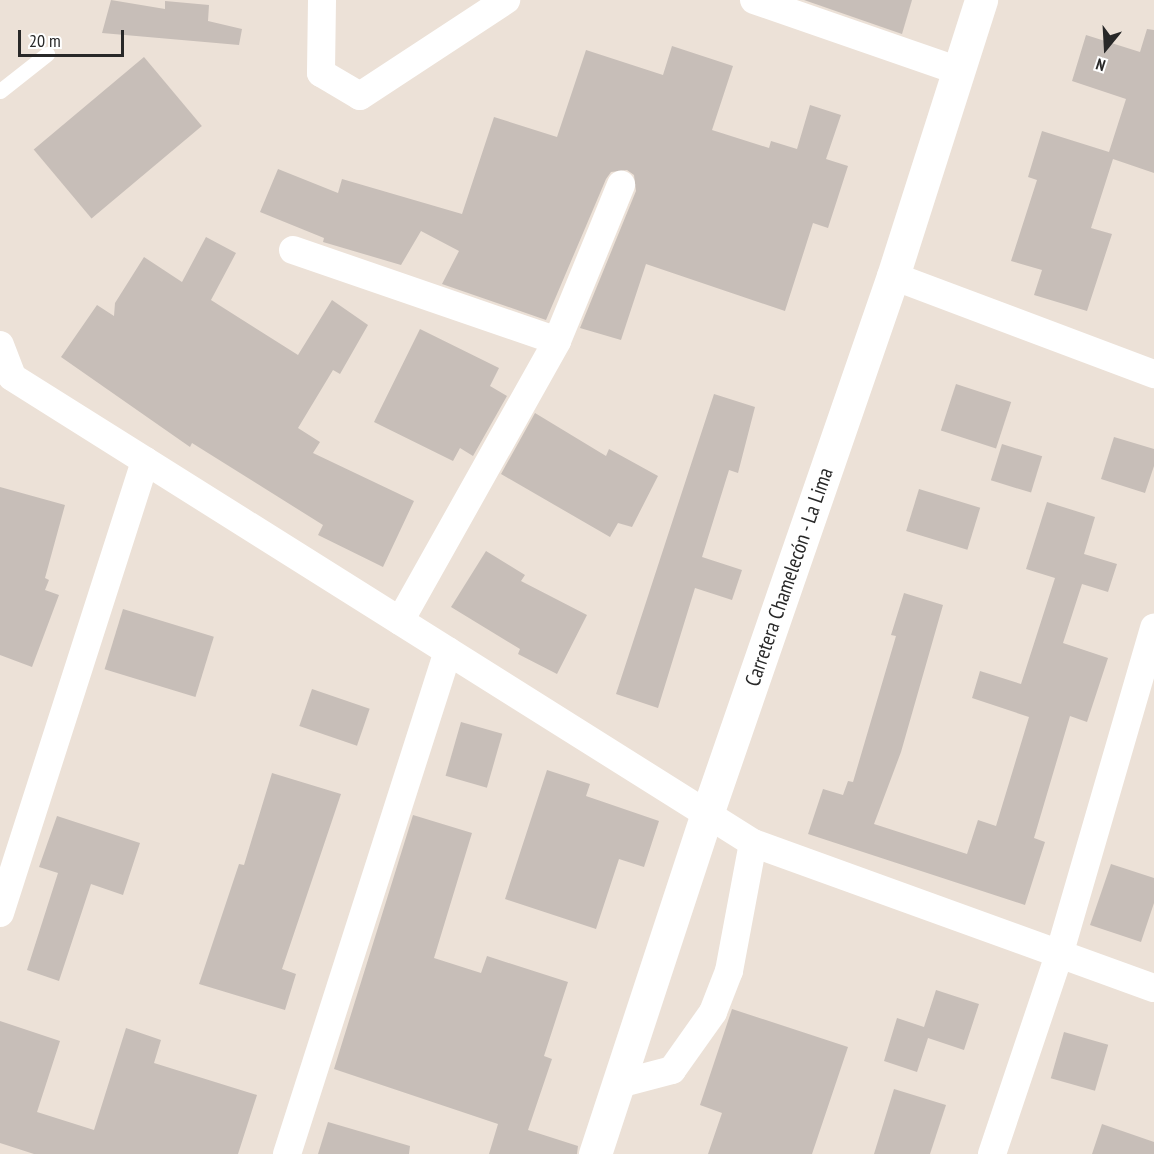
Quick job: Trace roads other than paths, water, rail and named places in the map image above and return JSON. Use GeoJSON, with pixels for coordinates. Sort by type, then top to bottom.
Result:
{"type":"FeatureCollection","features":[{"type":"Feature","properties":{"kind":"street"},"geometry":{"type":"LineString","coordinates":[[322,0],[321,73],[360,96],[506,0]]}},
{"type":"Feature","properties":{"kind":"street"},"geometry":{"type":"LineString","coordinates":[[754,0],[958,71]]}},
{"type":"Feature","properties":{"kind":"street","name":"Carretera Chamelecón - La Lima"},"geometry":{"type":"LineString","coordinates":[[595,1154],[707,814],[893,276],[981,0]]}},
{"type":"Feature","properties":{"kind":"street"},"geometry":{"type":"LineString","coordinates":[[400,621],[558,341],[621,185]]}},
{"type":"Feature","properties":{"kind":"street"},"geometry":{"type":"LineString","coordinates":[[293,250],[558,341]]}},
{"type":"Feature","properties":{"kind":"street"},"geometry":{"type":"LineString","coordinates":[[893,276],[1154,374]]}},
{"type":"Feature","properties":{"kind":"street"},"geometry":{"type":"LineString","coordinates":[[0,345],[6,389],[145,461],[753,843],[1154,988]]}},
{"type":"Feature","properties":{"kind":"street"},"geometry":{"type":"LineString","coordinates":[[0,912],[145,461]]}},
{"type":"Feature","properties":{"kind":"street"},"geometry":{"type":"LineString","coordinates":[[993,1154],[1059,955],[1154,628]]}},
{"type":"Feature","properties":{"kind":"street"},"geometry":{"type":"LineString","coordinates":[[287,1154],[448,651]]}},
{"type":"Feature","properties":{"kind":"street"},"geometry":{"type":"LineString","coordinates":[[619,1083],[672,1070],[713,1012],[729,971],[753,843]]}},
{"type":"Feature","properties":{"kind":"lane"},"geometry":{"type":"LineString","coordinates":[[0,91],[47,54]]}}]}
